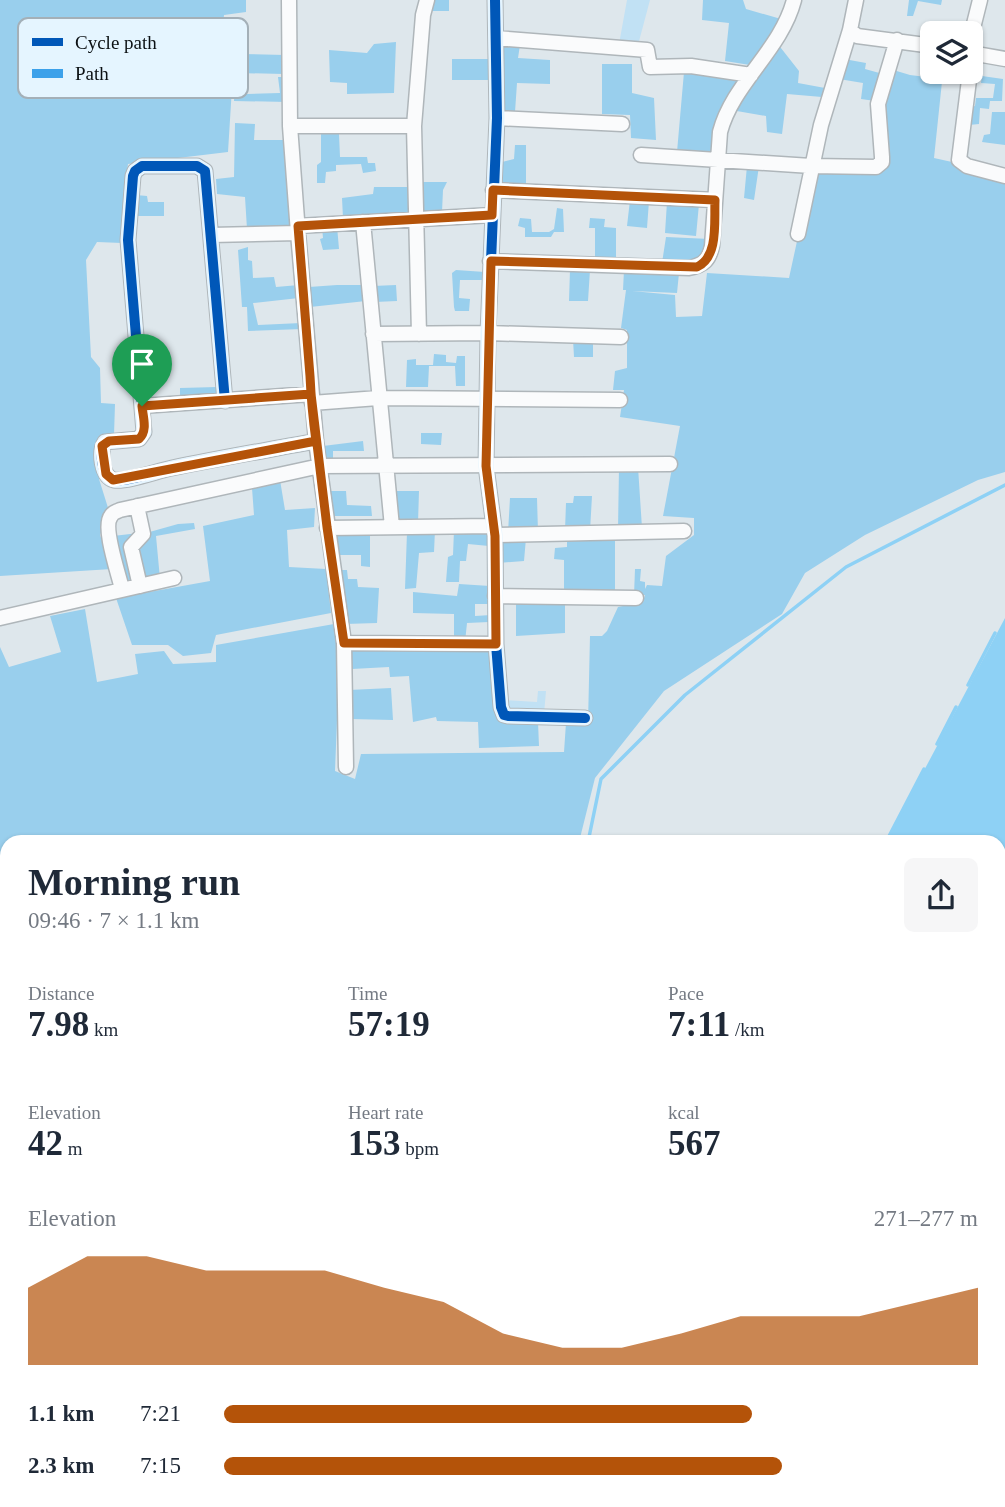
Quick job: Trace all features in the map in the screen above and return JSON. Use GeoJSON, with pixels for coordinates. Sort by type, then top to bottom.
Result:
{"type":"FeatureCollection","features":[{"type":"Feature","properties":{"kind":"street"},"geometry":{"type":"LineString","coordinates":[[289,0],[290,126],[311,399],[344,643],[346,767]]}},
{"type":"Feature","properties":{"kind":"street"},"geometry":{"type":"LineString","coordinates":[[419,334],[414,126],[423,15],[427,0]]}},
{"type":"Feature","properties":{"kind":"street"},"geometry":{"type":"LineString","coordinates":[[495,0],[497,118],[488,333],[486,466],[494,531],[496,644],[501,708],[504,715],[584,718]]}},
{"type":"Feature","properties":{"kind":"street"},"geometry":{"type":"LineString","coordinates":[[491,261],[697,267],[704,264],[710,254],[720,132],[724,116],[779,34],[794,0]]}},
{"type":"Feature","properties":{"kind":"street"},"geometry":{"type":"LineString","coordinates":[[799,234],[811,166],[856,0]]}},
{"type":"Feature","properties":{"kind":"street"},"geometry":{"type":"LineString","coordinates":[[975,21],[980,0]]}},
{"type":"Feature","properties":{"kind":"street"},"geometry":{"type":"LineString","coordinates":[[850,30],[857,36],[920,44]]}},
{"type":"Feature","properties":{"kind":"street"},"geometry":{"type":"LineString","coordinates":[[496,38],[648,50],[650,67],[691,66],[751,75]]}},
{"type":"Feature","properties":{"kind":"street"},"geometry":{"type":"LineString","coordinates":[[641,155],[811,166],[876,167],[882,162],[878,104],[897,40]]}},
{"type":"Feature","properties":{"kind":"street"},"geometry":{"type":"LineString","coordinates":[[983,56],[1005,59]]}},
{"type":"Feature","properties":{"kind":"street"},"geometry":{"type":"LineString","coordinates":[[968,84],[959,160],[967,166],[1005,176]]}},
{"type":"Feature","properties":{"kind":"street"},"geometry":{"type":"LineString","coordinates":[[497,118],[622,124]]}},
{"type":"Feature","properties":{"kind":"street"},"geometry":{"type":"LineString","coordinates":[[290,126],[414,126]]}},
{"type":"Feature","properties":{"kind":"street"},"geometry":{"type":"LineString","coordinates":[[225,401],[206,177],[202,168],[142,166],[135,171],[128,240],[144,432],[139,439],[109,441],[102,446],[106,474],[113,480],[316,441]]}},
{"type":"Feature","properties":{"kind":"street"},"geometry":{"type":"LineString","coordinates":[[493,190],[715,200]]}},
{"type":"Feature","properties":{"kind":"street"},"geometry":{"type":"LineString","coordinates":[[211,235],[298,230],[363,222],[492,215]]}},
{"type":"Feature","properties":{"kind":"street"},"geometry":{"type":"LineString","coordinates":[[363,222],[392,527]]}},
{"type":"Feature","properties":{"kind":"street"},"geometry":{"type":"LineString","coordinates":[[373,334],[488,333],[621,337]]}},
{"type":"Feature","properties":{"kind":"street"},"geometry":{"type":"LineString","coordinates":[[142,406],[225,401],[378,398],[620,400]]}},
{"type":"Feature","properties":{"kind":"street"},"geometry":{"type":"LineString","coordinates":[[122,589],[108,523],[113,513],[137,506],[320,466],[670,464]]}},
{"type":"Feature","properties":{"kind":"street"},"geometry":{"type":"LineString","coordinates":[[137,506],[143,534],[131,547],[140,586]]}},
{"type":"Feature","properties":{"kind":"street"},"geometry":{"type":"LineString","coordinates":[[327,527],[494,531],[684,531]]}},
{"type":"Feature","properties":{"kind":"street"},"geometry":{"type":"LineString","coordinates":[[0,618],[174,578]]}},
{"type":"Feature","properties":{"kind":"street"},"geometry":{"type":"LineString","coordinates":[[495,596],[636,598]]}},
{"type":"Feature","properties":{"kind":"street"},"geometry":{"type":"LineString","coordinates":[[344,643],[496,644]]}},
{"type":"Feature","properties":{"kind":"shaded area"},"geometry":{"type":"Polygon","coordinates":[[[0,0],[246,0],[246,12],[224,15],[224,18],[18,18],[18,98],[231,98],[228,152],[128,164],[122,243],[97,242],[86,260],[91,357],[100,368],[101,403],[115,404],[114,435],[100,445],[99,479],[109,511],[100,535],[112,569],[0,576],[0,0]]]}},
{"type":"Feature","properties":{"kind":"shaded area"},"geometry":{"type":"Polygon","coordinates":[[[431,0],[449,0],[449,11],[428,11],[431,0]]]}},
{"type":"Feature","properties":{"kind":"shaded area"},"geometry":{"type":"Polygon","coordinates":[[[627,0],[650,0],[638,45],[619,44],[627,0]]]}},
{"type":"Feature","properties":{"kind":"shaded area"},"geometry":{"type":"Polygon","coordinates":[[[703,0],[743,0],[746,9],[781,19],[750,65],[725,61],[729,23],[702,20],[703,0]]]}},
{"type":"Feature","properties":{"kind":"shaded area"},"geometry":{"type":"Polygon","coordinates":[[[909,0],[942,0],[941,5],[918,1],[913,16],[907,16],[909,0]]]}},
{"type":"Feature","properties":{"kind":"shaded area"},"geometry":{"type":"Polygon","coordinates":[[[396,42],[394,93],[347,94],[347,83],[330,82],[329,50],[367,53],[374,44],[396,42]]]}},
{"type":"Feature","properties":{"kind":"shaded area"},"geometry":{"type":"Polygon","coordinates":[[[777,43],[799,71],[798,83],[825,88],[822,97],[787,94],[782,134],[767,132],[766,116],[731,110],[777,43]]]}},
{"type":"Feature","properties":{"kind":"shaded area"},"geometry":{"type":"Polygon","coordinates":[[[502,44],[520,45],[518,58],[550,60],[550,84],[517,83],[515,112],[501,111],[502,44]]]}},
{"type":"Feature","properties":{"kind":"shaded area"},"geometry":{"type":"Polygon","coordinates":[[[248,54],[285,55],[284,74],[248,73],[248,54]]]}},
{"type":"Feature","properties":{"kind":"shaded area"},"geometry":{"type":"Polygon","coordinates":[[[452,59],[490,59],[490,80],[452,80],[452,59]]]}},
{"type":"Feature","properties":{"kind":"shaded area"},"geometry":{"type":"Polygon","coordinates":[[[844,59],[866,63],[865,69],[883,74],[875,101],[861,99],[863,83],[839,79],[844,59]]]}},
{"type":"Feature","properties":{"kind":"shaded area"},"geometry":{"type":"Polygon","coordinates":[[[602,64],[632,64],[632,93],[654,98],[656,140],[631,138],[630,115],[602,114],[602,64]]]}},
{"type":"Feature","properties":{"kind":"shaded area"},"geometry":{"type":"Polygon","coordinates":[[[890,69],[920,76],[920,84],[942,84],[934,158],[952,162],[1005,184],[1005,472],[978,480],[865,535],[805,573],[782,614],[664,691],[595,778],[581,835],[0,835],[0,647],[9,667],[61,652],[50,616],[85,609],[97,682],[138,674],[135,654],[164,651],[173,664],[216,662],[216,645],[334,624],[340,645],[335,771],[355,779],[361,754],[564,752],[566,723],[588,723],[590,636],[602,636],[607,631],[618,607],[643,602],[645,595],[634,595],[635,569],[641,569],[640,581],[645,582],[645,589],[647,585],[662,586],[666,556],[694,535],[694,518],[663,516],[680,426],[620,417],[624,390],[613,390],[615,371],[627,368],[627,330],[621,328],[626,290],[623,290],[624,270],[679,273],[677,293],[632,291],[675,295],[676,317],[702,316],[707,273],[789,278],[813,168],[880,170],[880,115],[890,69]]]}},
{"type":"Feature","properties":{"kind":"shaded area"},"geometry":{"type":"Polygon","coordinates":[[[684,72],[743,79],[713,154],[677,152],[684,72]]]}},
{"type":"Feature","properties":{"kind":"shaded area"},"geometry":{"type":"Polygon","coordinates":[[[983,76],[1003,79],[1002,101],[990,101],[989,109],[980,108],[979,124],[969,125],[971,107],[975,106],[976,98],[993,98],[995,84],[983,83],[983,76]]]}},
{"type":"Feature","properties":{"kind":"shaded area"},"geometry":{"type":"Polygon","coordinates":[[[278,77],[286,77],[288,102],[234,101],[234,98],[248,98],[248,94],[280,93],[278,77]]]}},
{"type":"Feature","properties":{"kind":"shaded area"},"geometry":{"type":"Polygon","coordinates":[[[992,112],[1005,112],[1005,145],[982,142],[984,135],[990,134],[992,112]]]}},
{"type":"Feature","properties":{"kind":"shaded area"},"geometry":{"type":"Polygon","coordinates":[[[235,123],[255,124],[254,140],[287,140],[291,229],[247,229],[245,197],[217,194],[216,179],[234,177],[235,123]]]}},
{"type":"Feature","properties":{"kind":"shaded area"},"geometry":{"type":"Polygon","coordinates":[[[321,133],[339,134],[340,157],[367,157],[368,163],[375,163],[376,171],[363,173],[361,164],[336,165],[336,171],[326,172],[325,183],[317,183],[317,165],[321,162],[321,133]]]}},
{"type":"Feature","properties":{"kind":"shaded area"},"geometry":{"type":"Polygon","coordinates":[[[515,145],[526,145],[526,188],[497,185],[498,163],[514,159],[515,145]]]}},
{"type":"Feature","properties":{"kind":"shaded area"},"geometry":{"type":"Polygon","coordinates":[[[747,166],[759,166],[754,200],[744,198],[747,166]]]}},
{"type":"Feature","properties":{"kind":"shaded area"},"geometry":{"type":"Polygon","coordinates":[[[421,182],[447,182],[443,190],[442,212],[422,214],[421,182]]]}},
{"type":"Feature","properties":{"kind":"shaded area"},"geometry":{"type":"Polygon","coordinates":[[[374,187],[413,187],[415,214],[343,218],[342,198],[373,194],[374,187]]]}},
{"type":"Feature","properties":{"kind":"shaded area"},"geometry":{"type":"Polygon","coordinates":[[[136,195],[147,196],[148,202],[164,202],[164,216],[135,216],[136,195]]]}},
{"type":"Feature","properties":{"kind":"shaded area"},"geometry":{"type":"Polygon","coordinates":[[[630,200],[649,201],[647,228],[627,226],[630,200]]]}},
{"type":"Feature","properties":{"kind":"shaded area"},"geometry":{"type":"Polygon","coordinates":[[[667,202],[699,204],[696,236],[665,233],[667,202]]]}},
{"type":"Feature","properties":{"kind":"shaded area"},"geometry":{"type":"Polygon","coordinates":[[[557,208],[563,209],[564,232],[554,232],[551,237],[525,237],[525,228],[518,226],[520,218],[531,219],[532,232],[549,232],[554,229],[557,208]]]}},
{"type":"Feature","properties":{"kind":"shaded area"},"geometry":{"type":"Polygon","coordinates":[[[590,218],[605,219],[604,227],[616,228],[616,261],[595,261],[595,228],[589,228],[590,218]]]}},
{"type":"Feature","properties":{"kind":"shaded area"},"geometry":{"type":"Polygon","coordinates":[[[337,226],[339,249],[323,250],[320,239],[323,238],[322,227],[337,226]]]}},
{"type":"Feature","properties":{"kind":"shaded area"},"geometry":{"type":"Polygon","coordinates":[[[666,237],[710,239],[702,261],[662,263],[666,237]]]}},
{"type":"Feature","properties":{"kind":"shaded area"},"geometry":{"type":"Polygon","coordinates":[[[248,247],[253,278],[274,277],[276,287],[299,285],[299,298],[253,303],[258,325],[301,323],[303,329],[248,331],[247,307],[242,307],[238,250],[248,247]]]}},
{"type":"Feature","properties":{"kind":"shaded area"},"geometry":{"type":"Polygon","coordinates":[[[456,270],[485,272],[485,280],[460,280],[459,298],[470,299],[469,311],[455,311],[452,273],[456,270]]]}},
{"type":"Feature","properties":{"kind":"shaded area"},"geometry":{"type":"Polygon","coordinates":[[[570,270],[590,270],[588,301],[569,301],[570,270]]]}},
{"type":"Feature","properties":{"kind":"shaded area"},"geometry":{"type":"Polygon","coordinates":[[[365,285],[366,301],[310,307],[309,287],[365,285]]]}},
{"type":"Feature","properties":{"kind":"shaded area"},"geometry":{"type":"Polygon","coordinates":[[[396,285],[397,301],[375,302],[373,286],[396,285]]]}},
{"type":"Feature","properties":{"kind":"shaded area"},"geometry":{"type":"Polygon","coordinates":[[[573,339],[593,340],[593,357],[574,357],[573,339]]]}},
{"type":"Feature","properties":{"kind":"shaded area"},"geometry":{"type":"Polygon","coordinates":[[[434,354],[446,355],[446,362],[456,363],[457,356],[465,356],[465,386],[456,386],[455,366],[429,366],[428,387],[406,387],[407,360],[416,359],[416,365],[433,365],[434,354]]]}},
{"type":"Feature","properties":{"kind":"shaded area"},"geometry":{"type":"Polygon","coordinates":[[[217,387],[217,400],[180,401],[180,388],[217,387]]]}},
{"type":"Feature","properties":{"kind":"shaded area"},"geometry":{"type":"Polygon","coordinates":[[[421,433],[442,433],[441,445],[421,444],[421,433]]]}},
{"type":"Feature","properties":{"kind":"shaded area"},"geometry":{"type":"Polygon","coordinates":[[[363,441],[364,451],[333,451],[333,464],[323,464],[323,446],[363,441]]]}},
{"type":"Feature","properties":{"kind":"shaded area"},"geometry":{"type":"Polygon","coordinates":[[[638,467],[642,528],[618,529],[619,468],[638,467]]]}},
{"type":"Feature","properties":{"kind":"shaded area"},"geometry":{"type":"Polygon","coordinates":[[[280,480],[285,510],[315,508],[314,527],[287,530],[289,567],[326,569],[331,613],[216,635],[211,653],[183,656],[168,645],[132,645],[116,598],[210,581],[203,526],[254,515],[252,488],[280,480]]]}},
{"type":"Feature","properties":{"kind":"shaded area"},"geometry":{"type":"Polygon","coordinates":[[[328,491],[346,491],[347,505],[371,506],[372,516],[334,516],[328,491]]]}},
{"type":"Feature","properties":{"kind":"shaded area"},"geometry":{"type":"Polygon","coordinates":[[[393,491],[419,491],[418,523],[395,525],[393,491]]]}},
{"type":"Feature","properties":{"kind":"shaded area"},"geometry":{"type":"Polygon","coordinates":[[[574,496],[592,496],[590,531],[565,531],[566,503],[573,503],[574,496]]]}},
{"type":"Feature","properties":{"kind":"shaded area"},"geometry":{"type":"Polygon","coordinates":[[[510,498],[537,498],[538,532],[508,533],[510,498]]]}},
{"type":"Feature","properties":{"kind":"shaded area"},"geometry":{"type":"Polygon","coordinates":[[[194,523],[195,529],[156,536],[160,579],[142,583],[135,547],[146,533],[178,524],[194,523]]]}},
{"type":"Feature","properties":{"kind":"shaded area"},"geometry":{"type":"Polygon","coordinates":[[[489,529],[489,546],[468,544],[466,561],[460,561],[459,582],[446,582],[448,557],[453,555],[454,530],[489,529]]]}},
{"type":"Feature","properties":{"kind":"shaded area"},"geometry":{"type":"Polygon","coordinates":[[[435,530],[434,552],[419,553],[416,588],[405,589],[407,532],[435,530]]]}},
{"type":"Feature","properties":{"kind":"shaded area"},"geometry":{"type":"Polygon","coordinates":[[[333,531],[370,532],[370,567],[361,566],[361,555],[338,555],[333,531]]]}},
{"type":"Feature","properties":{"kind":"shaded area"},"geometry":{"type":"Polygon","coordinates":[[[139,533],[137,584],[124,586],[113,536],[139,533]]]}},
{"type":"Feature","properties":{"kind":"shaded area"},"geometry":{"type":"Polygon","coordinates":[[[615,535],[615,594],[564,593],[564,560],[554,559],[555,548],[567,547],[567,536],[615,535]]]}},
{"type":"Feature","properties":{"kind":"shaded area"},"geometry":{"type":"Polygon","coordinates":[[[499,538],[526,538],[524,561],[498,563],[499,538]]]}},
{"type":"Feature","properties":{"kind":"shaded area"},"geometry":{"type":"Polygon","coordinates":[[[337,570],[347,570],[348,579],[357,579],[358,587],[379,588],[377,623],[345,624],[337,570]]]}},
{"type":"Feature","properties":{"kind":"shaded area"},"geometry":{"type":"Polygon","coordinates":[[[459,584],[490,586],[490,604],[475,604],[475,616],[491,615],[489,622],[467,623],[465,642],[454,641],[454,614],[413,613],[413,592],[457,596],[459,584]]]}},
{"type":"Feature","properties":{"kind":"shaded area"},"geometry":{"type":"Polygon","coordinates":[[[516,602],[565,604],[565,633],[516,636],[516,602]]]}},
{"type":"Feature","properties":{"kind":"shaded area"},"geometry":{"type":"Polygon","coordinates":[[[1005,618],[1005,835],[890,835],[1005,618]]]}},
{"type":"Feature","properties":{"kind":"shaded area"},"geometry":{"type":"Polygon","coordinates":[[[492,648],[498,720],[538,722],[539,746],[479,748],[478,722],[437,721],[436,717],[413,722],[409,676],[390,677],[389,667],[352,669],[351,650],[492,648]]]}},
{"type":"Feature","properties":{"kind":"shaded area"},"geometry":{"type":"Polygon","coordinates":[[[391,688],[393,720],[350,719],[349,690],[391,688]]]}},
{"type":"Feature","properties":{"kind":"shaded area"},"geometry":{"type":"Polygon","coordinates":[[[538,691],[546,691],[544,714],[507,712],[504,700],[537,702],[538,691]]]}},
{"type":"Feature","properties":{"kind":"waterway"},"geometry":{"type":"LineString","coordinates":[[589,835],[601,779],[685,695],[846,567],[1005,485]]}},
{"type":"Feature","properties":{"kind":"waterway"},"geometry":{"type":"LineString","coordinates":[[968,685],[995,633]]}},
{"type":"Feature","properties":{"kind":"waterway"},"geometry":{"type":"LineString","coordinates":[[937,744],[956,707]]}},
{"type":"Feature","properties":{"kind":"waterway"},"geometry":{"type":"LineString","coordinates":[[890,835],[924,769]]}},
{"type":"Feature","properties":{"kind":"cycle path"},"geometry":{"type":"LineString","coordinates":[[495,0],[497,118],[488,333],[486,466],[495,535],[496,644],[501,707],[504,715],[508,716],[585,718]]}},
{"type":"Feature","properties":{"kind":"cycle path"},"geometry":{"type":"LineString","coordinates":[[225,401],[205,171],[197,166],[142,166],[133,176],[128,240],[144,432],[139,439],[105,442],[102,457],[106,474],[114,480],[126,479],[190,464],[316,441]]}},
{"type":"Feature","properties":{"kind":"route"},"geometry":{"type":"LineString","coordinates":[[142,406],[143,436],[139,439],[109,441],[102,446],[108,478],[117,480],[316,441],[311,394],[298,226],[492,215],[493,190],[715,200],[709,259],[697,267],[491,261],[486,466],[495,536],[496,644],[344,643],[311,394],[142,406]]}}]}
